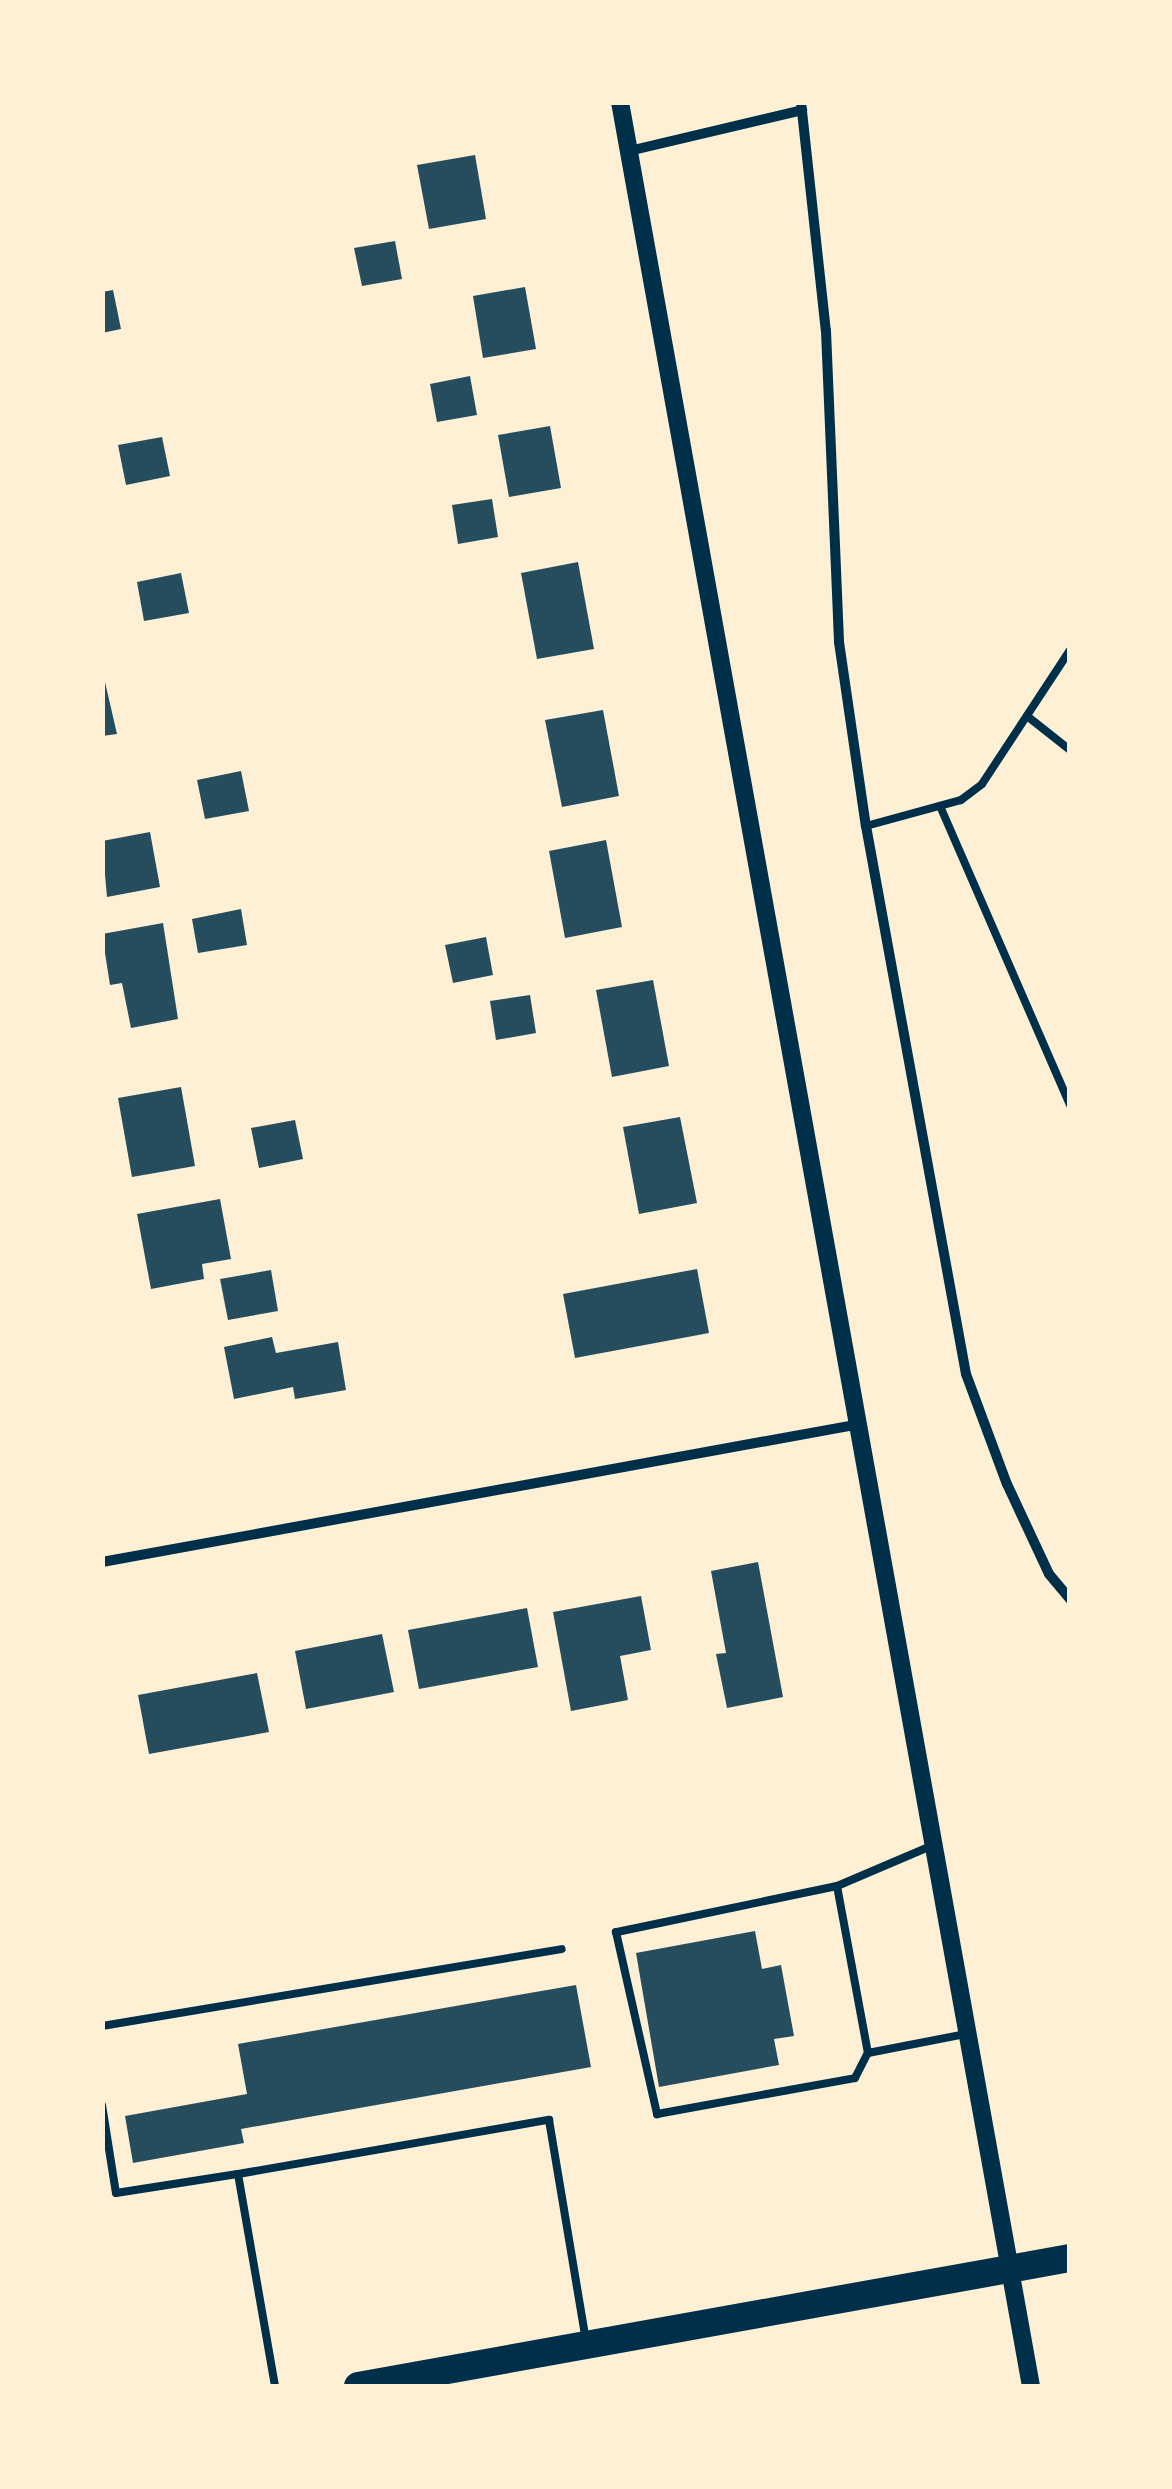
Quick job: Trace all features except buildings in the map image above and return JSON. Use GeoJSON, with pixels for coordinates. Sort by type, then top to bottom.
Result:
{"type":"FeatureCollection","features":[{"type":"Feature","properties":{"kind":"highway"},"geometry":{"type":"LineString","coordinates":[[358,2386],[1070,2258]]}},
{"type":"Feature","properties":{"kind":"street"},"geometry":{"type":"LineString","coordinates":[[620,102],[861,1424],[1031,2386]]}},
{"type":"Feature","properties":{"kind":"street"},"geometry":{"type":"LineString","coordinates":[[629,151],[802,106],[826,332],[840,642],[866,826],[966,1374],[1007,1484],[1049,1574],[1070,1599]]}},
{"type":"Feature","properties":{"kind":"street"},"geometry":{"type":"LineString","coordinates":[[102,1562],[861,1424]]}},
{"type":"Feature","properties":{"kind":"lane"},"geometry":{"type":"LineString","coordinates":[[866,826],[961,800],[982,784],[1070,650]]}},
{"type":"Feature","properties":{"kind":"lane"},"geometry":{"type":"LineString","coordinates":[[1027,716],[1070,750]]}},
{"type":"Feature","properties":{"kind":"lane"},"geometry":{"type":"LineString","coordinates":[[940,806],[1070,1105]]}},
{"type":"Feature","properties":{"kind":"lane"},"geometry":{"type":"LineString","coordinates":[[837,1886],[868,2053],[854,2078],[658,2114],[616,1932],[837,1886],[935,1844]]}},
{"type":"Feature","properties":{"kind":"lane"},"geometry":{"type":"LineString","coordinates":[[102,2026],[562,1949]]}},
{"type":"Feature","properties":{"kind":"lane"},"geometry":{"type":"LineString","coordinates":[[868,2053],[968,2033]]}},
{"type":"Feature","properties":{"kind":"lane"},"geometry":{"type":"LineString","coordinates":[[102,2105],[116,2193],[549,2120],[586,2346]]}},
{"type":"Feature","properties":{"kind":"lane"},"geometry":{"type":"LineString","coordinates":[[238,2174],[275,2386]]}}]}
